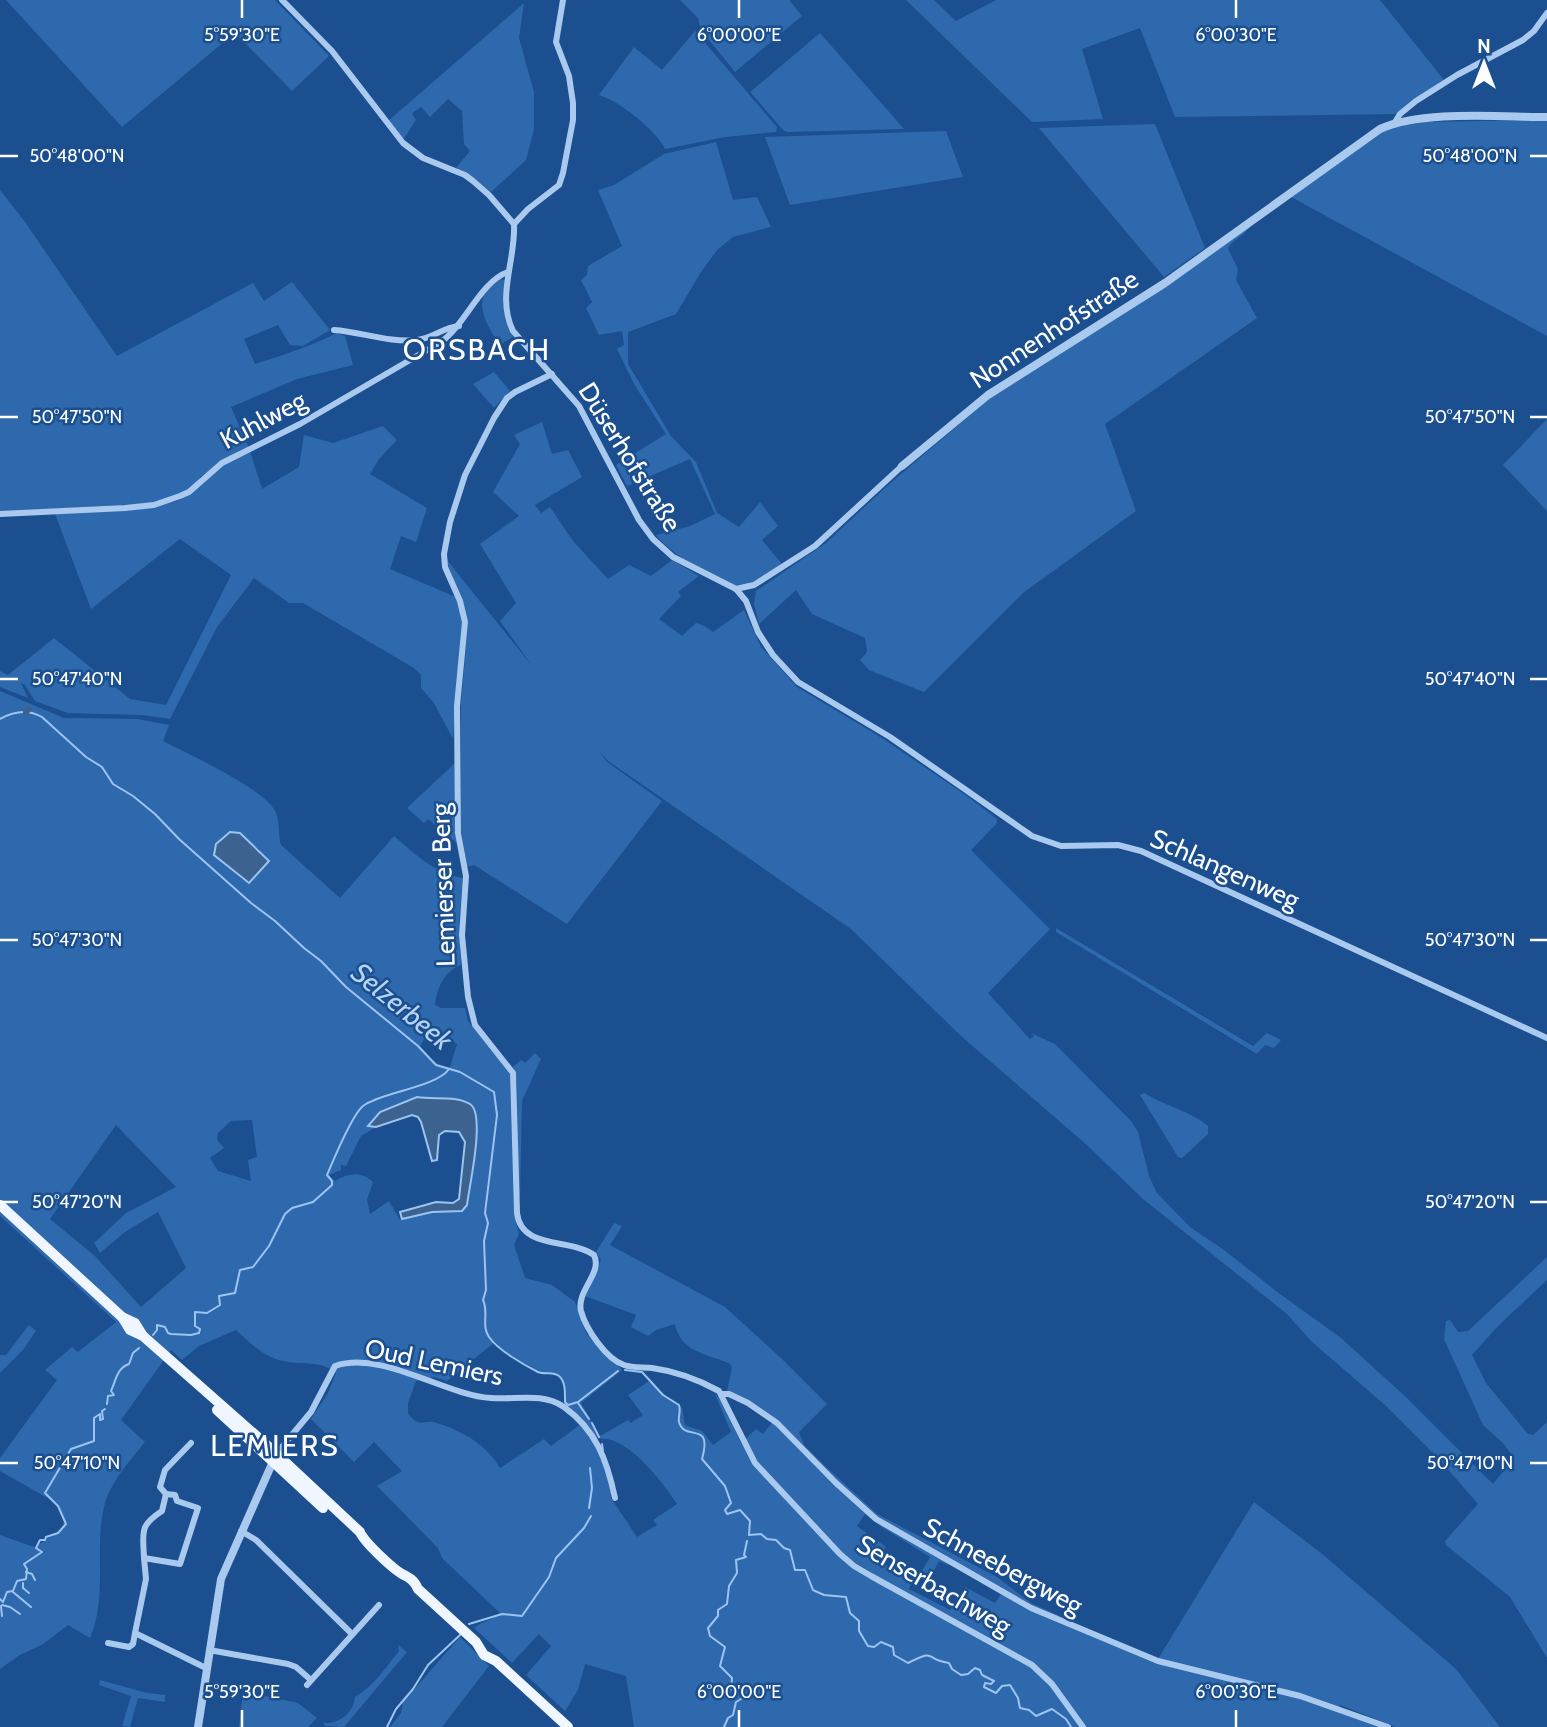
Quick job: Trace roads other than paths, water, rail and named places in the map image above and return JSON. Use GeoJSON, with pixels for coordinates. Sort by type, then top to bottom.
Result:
{"type":"FeatureCollection","features":[{"type":"Feature","properties":{"kind":"main road"},"geometry":{"type":"LineString","coordinates":[[0,1205],[122,1317],[129,1329],[143,1336],[198,1387],[208,1392],[275,1458],[360,1532],[361,1536],[402,1574],[407,1583],[418,1589],[476,1642],[488,1647],[496,1661],[569,1727]]}},
{"type":"Feature","properties":{"kind":"street"},"geometry":{"type":"LineString","coordinates":[[282,0],[332,51],[403,144],[423,158],[465,175],[514,224],[528,209],[559,185],[570,136],[573,103],[569,76],[556,42],[563,0]]}},
{"type":"Feature","properties":{"kind":"street"},"geometry":{"type":"LineString","coordinates":[[1395,122],[1400,114],[1437,88],[1523,40],[1534,31],[1547,13]]}},
{"type":"Feature","properties":{"kind":"street"},"geometry":{"type":"LineString","coordinates":[[1395,122],[1423,118],[1547,117]]}},
{"type":"Feature","properties":{"kind":"street","name":"Nonnenhofstraße"},"geometry":{"type":"LineString","coordinates":[[736,589],[749,587],[824,538],[902,466],[988,395],[1112,318],[1380,129],[1395,122]]}},
{"type":"Feature","properties":{"kind":"street","name":"Düserhofstraße"},"geometry":{"type":"LineString","coordinates":[[514,224],[506,309],[509,323],[519,340],[579,406],[639,520],[653,539],[682,562],[736,589],[746,601]]}},
{"type":"Feature","properties":{"kind":"street","name":"Kuhlweg"},"geometry":{"type":"LineString","coordinates":[[0,514],[154,505],[189,492],[222,463],[275,437],[441,342],[459,326],[501,274],[508,272]]}},
{"type":"Feature","properties":{"kind":"street"},"geometry":{"type":"LineString","coordinates":[[334,330],[411,341],[433,337],[453,326],[459,326]]}},
{"type":"Feature","properties":{"kind":"street","name":"Lemierser Berg"},"geometry":{"type":"LineString","coordinates":[[552,374],[507,398],[494,418],[465,475],[444,544],[445,567],[460,601],[465,622],[457,706],[458,833],[466,876],[462,935],[471,1016],[479,1031],[513,1073],[519,1224],[528,1234],[594,1255],[597,1261],[580,1306],[593,1337],[625,1366],[667,1371],[721,1394]]}},
{"type":"Feature","properties":{"kind":"street"},"geometry":{"type":"LineString","coordinates":[[746,601],[749,587]]}},
{"type":"Feature","properties":{"kind":"street","name":"Schlangenweg"},"geometry":{"type":"LineString","coordinates":[[746,601],[758,632],[773,655],[798,682],[890,737],[1032,836],[1061,846],[1118,845],[1142,851],[1547,1038]]}},
{"type":"Feature","properties":{"kind":"street","name":"Oud Lemiers"},"geometry":{"type":"LineString","coordinates":[[275,1458],[311,1412],[335,1366],[373,1365],[484,1398],[537,1398],[556,1402],[583,1423],[593,1435],[607,1468],[615,1498]]}},
{"type":"Feature","properties":{"kind":"street","name":"Senserbachweg"},"geometry":{"type":"LineString","coordinates":[[721,1394],[755,1463],[841,1554],[871,1576],[1031,1665],[1052,1684],[1083,1727]]}},
{"type":"Feature","properties":{"kind":"street","name":"Schneebergweg"},"geometry":{"type":"LineString","coordinates":[[721,1394],[729,1394],[748,1403],[776,1423],[836,1483],[876,1518],[1031,1608],[1158,1661],[1300,1696],[1388,1727]]}},
{"type":"Feature","properties":{"kind":"street"},"geometry":{"type":"LineString","coordinates":[[144,1558],[180,1564],[198,1508],[177,1501],[176,1495],[166,1494],[160,1487],[165,1470],[191,1443]]}},
{"type":"Feature","properties":{"kind":"street"},"geometry":{"type":"LineString","coordinates":[[198,1727],[221,1579],[275,1458]]}},
{"type":"Feature","properties":{"kind":"street"},"geometry":{"type":"LineString","coordinates":[[108,1643],[129,1647],[133,1644],[146,1579],[143,1535],[147,1521],[162,1511],[166,1494]]}},
{"type":"Feature","properties":{"kind":"street"},"geometry":{"type":"LineString","coordinates":[[241,1531],[256,1539],[352,1634]]}},
{"type":"Feature","properties":{"kind":"street"},"geometry":{"type":"LineString","coordinates":[[209,1650],[288,1664],[309,1682],[379,1605]]}},
{"type":"Feature","properties":{"kind":"street"},"geometry":{"type":"LineString","coordinates":[[135,1633],[206,1668]]}},
{"type":"Feature","properties":{"kind":"waterway","name":"Selzerbeek"},"geometry":{"type":"LineString","coordinates":[[26,712],[29,709]]}},
{"type":"Feature","properties":{"kind":"waterway","name":"Selzerbeek"},"geometry":{"type":"LineString","coordinates":[[0,719],[21,712],[42,717],[86,757],[102,767],[113,784],[155,814],[179,839],[321,961],[346,987],[418,1046],[436,1065],[460,1072],[494,1092],[497,1115],[485,1213],[488,1223],[484,1241],[486,1290],[483,1300],[487,1333],[498,1347],[519,1361],[538,1372],[559,1376],[564,1385],[565,1402],[568,1405],[578,1402],[618,1371]]}},
{"type":"Feature","properties":{"kind":"waterway"},"geometry":{"type":"LineString","coordinates":[[153,1335],[157,1325],[165,1327],[171,1334],[199,1333],[200,1329],[195,1326],[195,1312],[207,1313],[220,1305],[219,1296],[235,1293],[240,1270],[253,1267],[269,1246],[285,1214],[292,1208],[313,1202],[332,1185],[327,1175],[348,1128],[363,1106],[433,1081],[449,1069]]}},
{"type":"Feature","properties":{"kind":"waterway"},"geometry":{"type":"LineString","coordinates":[[107,1404],[108,1396],[114,1395],[111,1391],[119,1371],[129,1364],[133,1353],[139,1348]]}},
{"type":"Feature","properties":{"kind":"waterway","name":"Selzerbeek"},"geometry":{"type":"LineString","coordinates":[[625,1370],[642,1372],[663,1395],[679,1405],[679,1422],[682,1428],[697,1433],[704,1439],[702,1459],[725,1486],[731,1503],[725,1510],[727,1514],[740,1510],[750,1521],[749,1535],[761,1534],[790,1550],[795,1570],[805,1570],[813,1590],[824,1595],[846,1597],[850,1613],[859,1621],[859,1631],[868,1646],[874,1647],[881,1642],[893,1647],[894,1655],[908,1663],[927,1655],[949,1663],[952,1669],[961,1675],[968,1674],[975,1668],[994,1681],[991,1684],[985,1683],[984,1687],[996,1693],[1002,1686],[1010,1685],[1018,1698],[1020,1708],[1029,1710],[1036,1716],[1052,1709],[1066,1719],[1071,1727]]}},
{"type":"Feature","properties":{"kind":"waterway"},"geometry":{"type":"LineString","coordinates":[[578,1403],[589,1419]]}},
{"type":"Feature","properties":{"kind":"waterway"},"geometry":{"type":"LineString","coordinates":[[0,1599],[3,1602],[7,1592],[13,1591],[17,1581],[26,1579],[27,1569],[24,1564],[42,1552],[36,1548],[40,1540],[58,1533],[66,1524],[58,1506],[45,1493],[71,1449],[94,1441],[94,1418],[100,1414],[100,1420],[103,1419],[102,1411],[105,1409]]}},
{"type":"Feature","properties":{"kind":"waterway"},"geometry":{"type":"LineString","coordinates":[[592,1423],[599,1437]]}},
{"type":"Feature","properties":{"kind":"waterway"},"geometry":{"type":"LineString","coordinates":[[602,1444],[603,1451]]}},
{"type":"Feature","properties":{"kind":"waterway"},"geometry":{"type":"LineString","coordinates":[[589,1508],[592,1488],[590,1468]]}},
{"type":"Feature","properties":{"kind":"waterway"},"geometry":{"type":"LineString","coordinates":[[469,1624],[502,1614],[522,1616],[549,1577],[556,1558],[584,1528],[591,1516]]}},
{"type":"Feature","properties":{"kind":"waterway"},"geometry":{"type":"LineString","coordinates":[[724,1727],[728,1718],[733,1715],[736,1702],[746,1696],[741,1687],[737,1691],[731,1689],[732,1678],[720,1666],[725,1647],[710,1636],[708,1628],[718,1616],[718,1610],[727,1604],[729,1586],[737,1573],[736,1560],[746,1557],[744,1555],[747,1541]]}},
{"type":"Feature","properties":{"kind":"waterway"},"geometry":{"type":"LineString","coordinates":[[26,1572],[32,1574],[35,1580]]}},
{"type":"Feature","properties":{"kind":"waterway"},"geometry":{"type":"LineString","coordinates":[[23,1583],[23,1588],[29,1593]]}},
{"type":"Feature","properties":{"kind":"waterway"},"geometry":{"type":"LineString","coordinates":[[13,1592],[31,1607]]}},
{"type":"Feature","properties":{"kind":"waterway"},"geometry":{"type":"LineString","coordinates":[[2,1605],[20,1614]]}},
{"type":"Feature","properties":{"kind":"waterway"},"geometry":{"type":"LineString","coordinates":[[1,1606],[2,1616]]}},
{"type":"Feature","properties":{"kind":"waterway"},"geometry":{"type":"LineString","coordinates":[[387,1727],[396,1709],[428,1665],[460,1635]]}},
{"type":"Feature","properties":{"kind":"district","name":"ORSBACH"},"geometry":{"type":"Point","coordinates":[477,349]}},
{"type":"Feature","properties":{"kind":"district","name":"LEMIERS"},"geometry":{"type":"Point","coordinates":[275,1445]}}]}
